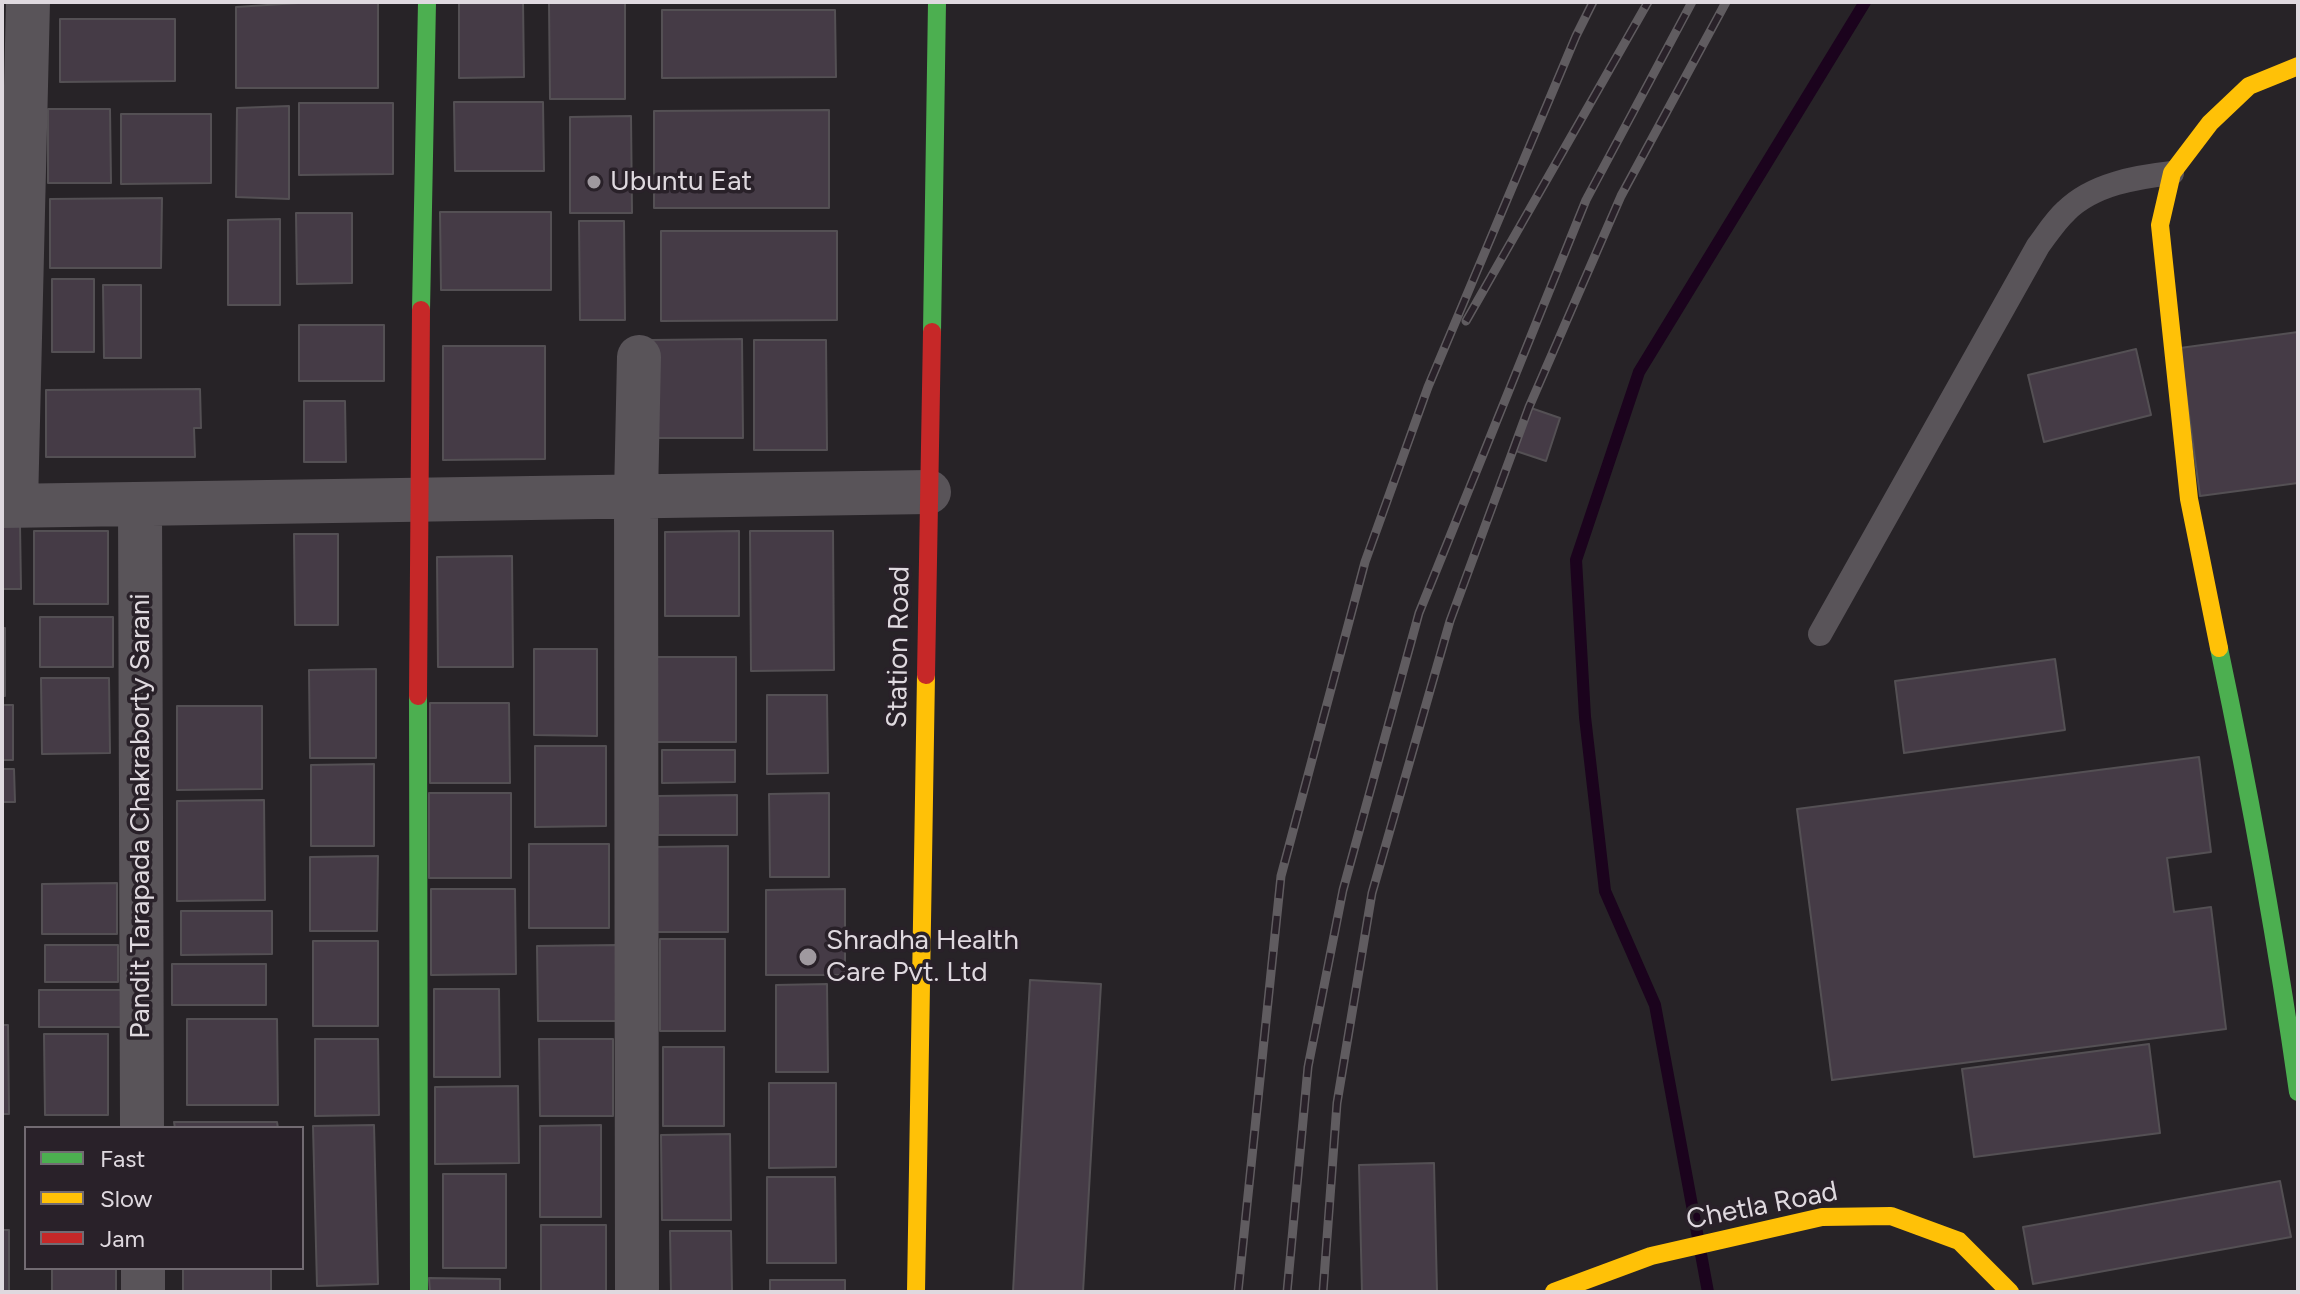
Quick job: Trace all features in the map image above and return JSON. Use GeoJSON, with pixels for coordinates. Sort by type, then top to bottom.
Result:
{"type":"FeatureCollection","features":[{"type":"Feature","properties":{"kind":"street"},"geometry":{"type":"LineString","coordinates":[[28,2],[14,78],[9,506],[929,492]]}},
{"type":"Feature","properties":{"kind":"street"},"geometry":{"type":"LineString","coordinates":[[419,1292],[418,499],[427,2]]}},
{"type":"Feature","properties":{"kind":"street","name":"Station Road"},"geometry":{"type":"LineString","coordinates":[[916,1292],[937,2]]}},
{"type":"Feature","properties":{"kind":"street"},"geometry":{"type":"LineString","coordinates":[[2298,66],[2249,86],[2210,123],[2172,173],[2160,225],[2189,499],[2245,773],[2287,948],[2298,1092]]}},
{"type":"Feature","properties":{"kind":"street"},"geometry":{"type":"LineString","coordinates":[[637,1292],[636,496],[639,357]]}},
{"type":"Feature","properties":{"kind":"street","name":"Pandit Tarapada Chakraborty Sarani"},"geometry":{"type":"LineString","coordinates":[[140,504],[142,1126]]}},
{"type":"Feature","properties":{"kind":"street","name":"Chetla Road"},"geometry":{"type":"LineString","coordinates":[[1554,1292],[1651,1256],[1822,1217],[1891,1216],[1959,1241],[2010,1292]]}},
{"type":"Feature","properties":{"kind":"street"},"geometry":{"type":"LineString","coordinates":[[143,1270],[143,1292]]}},
{"type":"Feature","properties":{"kind":"lane"},"geometry":{"type":"LineString","coordinates":[[1820,634],[2038,246],[2067,209],[2095,192],[2130,178],[2172,173]]}},
{"type":"Feature","properties":{"kind":"building"},"geometry":{"type":"Polygon","coordinates":[[[378,2],[378,88],[236,88],[236,7],[378,2]]]}},
{"type":"Feature","properties":{"kind":"building"},"geometry":{"type":"Polygon","coordinates":[[[459,2],[523,2],[524,77],[459,78],[459,2]]]}},
{"type":"Feature","properties":{"kind":"building"},"geometry":{"type":"Polygon","coordinates":[[[549,2],[625,2],[625,99],[550,99],[549,2]]]}},
{"type":"Feature","properties":{"kind":"building"},"geometry":{"type":"Polygon","coordinates":[[[662,10],[835,10],[836,77],[662,78],[662,10]]]}},
{"type":"Feature","properties":{"kind":"building"},"geometry":{"type":"Polygon","coordinates":[[[60,19],[175,19],[175,81],[60,82],[60,19]]]}},
{"type":"Feature","properties":{"kind":"building"},"geometry":{"type":"Polygon","coordinates":[[[454,102],[543,102],[544,171],[455,171],[454,102]]]}},
{"type":"Feature","properties":{"kind":"building"},"geometry":{"type":"Polygon","coordinates":[[[299,103],[393,103],[393,174],[299,175],[299,103]]]}},
{"type":"Feature","properties":{"kind":"building"},"geometry":{"type":"Polygon","coordinates":[[[289,106],[289,199],[236,197],[237,108],[289,106]]]}},
{"type":"Feature","properties":{"kind":"building"},"geometry":{"type":"Polygon","coordinates":[[[48,109],[110,109],[111,183],[48,183],[48,109]]]}},
{"type":"Feature","properties":{"kind":"building"},"geometry":{"type":"Polygon","coordinates":[[[829,110],[829,208],[654,208],[654,111],[829,110]]]}},
{"type":"Feature","properties":{"kind":"building"},"geometry":{"type":"Polygon","coordinates":[[[121,114],[211,114],[211,183],[121,184],[121,114]]]}},
{"type":"Feature","properties":{"kind":"building"},"geometry":{"type":"Polygon","coordinates":[[[631,116],[632,213],[570,213],[570,117],[631,116]]]}},
{"type":"Feature","properties":{"kind":"building"},"geometry":{"type":"Polygon","coordinates":[[[162,198],[161,268],[50,268],[50,199],[162,198]]]}},
{"type":"Feature","properties":{"kind":"building"},"geometry":{"type":"Polygon","coordinates":[[[440,212],[551,212],[551,290],[441,290],[440,212]]]}},
{"type":"Feature","properties":{"kind":"building"},"geometry":{"type":"Polygon","coordinates":[[[296,213],[352,213],[352,283],[297,284],[296,213]]]}},
{"type":"Feature","properties":{"kind":"building"},"geometry":{"type":"Polygon","coordinates":[[[280,219],[280,305],[228,305],[228,220],[280,219]]]}},
{"type":"Feature","properties":{"kind":"building"},"geometry":{"type":"Polygon","coordinates":[[[579,221],[624,221],[625,320],[580,320],[579,221]]]}},
{"type":"Feature","properties":{"kind":"building"},"geometry":{"type":"Polygon","coordinates":[[[661,231],[837,231],[837,320],[661,321],[661,231]]]}},
{"type":"Feature","properties":{"kind":"building"},"geometry":{"type":"Polygon","coordinates":[[[52,279],[94,279],[94,352],[52,352],[52,279]]]}},
{"type":"Feature","properties":{"kind":"building"},"geometry":{"type":"Polygon","coordinates":[[[103,285],[141,285],[141,358],[104,358],[103,285]]]}},
{"type":"Feature","properties":{"kind":"building"},"geometry":{"type":"Polygon","coordinates":[[[299,325],[384,325],[384,381],[299,381],[299,325]]]}},
{"type":"Feature","properties":{"kind":"building"},"geometry":{"type":"Polygon","coordinates":[[[2298,332],[2298,483],[2200,496],[2180,348],[2298,332]]]}},
{"type":"Feature","properties":{"kind":"building"},"geometry":{"type":"Polygon","coordinates":[[[742,339],[743,438],[652,438],[651,340],[742,339]]]}},
{"type":"Feature","properties":{"kind":"building"},"geometry":{"type":"Polygon","coordinates":[[[754,340],[826,340],[827,450],[754,450],[754,340]]]}},
{"type":"Feature","properties":{"kind":"building"},"geometry":{"type":"Polygon","coordinates":[[[443,346],[545,346],[545,459],[443,460],[443,346]]]}},
{"type":"Feature","properties":{"kind":"building"},"geometry":{"type":"Polygon","coordinates":[[[2136,349],[2151,415],[2044,442],[2028,375],[2136,349]]]}},
{"type":"Feature","properties":{"kind":"building"},"geometry":{"type":"Polygon","coordinates":[[[200,389],[201,428],[194,428],[195,457],[46,457],[46,390],[200,389]]]}},
{"type":"Feature","properties":{"kind":"building"},"geometry":{"type":"Polygon","coordinates":[[[304,401],[345,401],[346,462],[304,462],[304,401]]]}},
{"type":"Feature","properties":{"kind":"building"},"geometry":{"type":"Polygon","coordinates":[[[1528,407],[1560,418],[1546,461],[1513,450],[1528,407]]]}},
{"type":"Feature","properties":{"kind":"building"},"geometry":{"type":"Polygon","coordinates":[[[2,525],[20,525],[21,589],[2,589],[2,525]]]}},
{"type":"Feature","properties":{"kind":"building"},"geometry":{"type":"Polygon","coordinates":[[[34,531],[108,531],[108,604],[34,604],[34,531]]]}},
{"type":"Feature","properties":{"kind":"building"},"geometry":{"type":"Polygon","coordinates":[[[739,531],[739,616],[665,616],[665,532],[739,531]]]}},
{"type":"Feature","properties":{"kind":"building"},"geometry":{"type":"Polygon","coordinates":[[[750,531],[833,531],[834,670],[751,671],[750,531]]]}},
{"type":"Feature","properties":{"kind":"building"},"geometry":{"type":"Polygon","coordinates":[[[294,534],[338,534],[338,625],[295,625],[294,534]]]}},
{"type":"Feature","properties":{"kind":"building"},"geometry":{"type":"Polygon","coordinates":[[[512,556],[513,667],[438,667],[437,557],[512,556]]]}},
{"type":"Feature","properties":{"kind":"building"},"geometry":{"type":"Polygon","coordinates":[[[40,617],[113,617],[113,667],[40,667],[40,617]]]}},
{"type":"Feature","properties":{"kind":"building"},"geometry":{"type":"Polygon","coordinates":[[[2,628],[5,628],[5,696],[2,696],[2,628]]]}},
{"type":"Feature","properties":{"kind":"building"},"geometry":{"type":"Polygon","coordinates":[[[534,649],[597,649],[597,736],[534,735],[534,649]]]}},
{"type":"Feature","properties":{"kind":"building"},"geometry":{"type":"Polygon","coordinates":[[[655,657],[736,657],[736,742],[655,742],[655,657]]]}},
{"type":"Feature","properties":{"kind":"building"},"geometry":{"type":"Polygon","coordinates":[[[2055,659],[2065,730],[1904,753],[1895,681],[2055,659]]]}},
{"type":"Feature","properties":{"kind":"building"},"geometry":{"type":"Polygon","coordinates":[[[376,669],[376,758],[310,758],[309,670],[376,669]]]}},
{"type":"Feature","properties":{"kind":"building"},"geometry":{"type":"Polygon","coordinates":[[[41,678],[109,678],[110,753],[42,754],[41,678]]]}},
{"type":"Feature","properties":{"kind":"building"},"geometry":{"type":"Polygon","coordinates":[[[767,695],[827,695],[828,773],[767,774],[767,695]]]}},
{"type":"Feature","properties":{"kind":"building"},"geometry":{"type":"Polygon","coordinates":[[[430,703],[509,703],[510,783],[430,783],[430,703]]]}},
{"type":"Feature","properties":{"kind":"building"},"geometry":{"type":"Polygon","coordinates":[[[2,705],[13,705],[13,760],[2,760],[2,705]]]}},
{"type":"Feature","properties":{"kind":"building"},"geometry":{"type":"Polygon","coordinates":[[[177,706],[262,706],[262,789],[177,790],[177,706]]]}},
{"type":"Feature","properties":{"kind":"building"},"geometry":{"type":"Polygon","coordinates":[[[535,746],[606,746],[606,826],[535,827],[535,746]]]}},
{"type":"Feature","properties":{"kind":"building"},"geometry":{"type":"Polygon","coordinates":[[[662,750],[735,750],[735,782],[662,783],[662,750]]]}},
{"type":"Feature","properties":{"kind":"building"},"geometry":{"type":"Polygon","coordinates":[[[2199,757],[2211,852],[2167,858],[2174,912],[2211,907],[2226,1029],[1832,1080],[1797,809],[2199,757]]]}},
{"type":"Feature","properties":{"kind":"building"},"geometry":{"type":"Polygon","coordinates":[[[374,764],[374,846],[311,846],[311,765],[374,764]]]}},
{"type":"Feature","properties":{"kind":"building"},"geometry":{"type":"Polygon","coordinates":[[[2,769],[14,769],[15,802],[2,802],[2,769]]]}},
{"type":"Feature","properties":{"kind":"building"},"geometry":{"type":"Polygon","coordinates":[[[429,793],[511,793],[511,878],[429,878],[429,793]]]}},
{"type":"Feature","properties":{"kind":"building"},"geometry":{"type":"Polygon","coordinates":[[[829,793],[829,877],[770,877],[769,794],[829,793]]]}},
{"type":"Feature","properties":{"kind":"building"},"geometry":{"type":"Polygon","coordinates":[[[737,795],[737,835],[658,835],[658,796],[737,795]]]}},
{"type":"Feature","properties":{"kind":"building"},"geometry":{"type":"Polygon","coordinates":[[[264,800],[265,900],[177,901],[177,801],[264,800]]]}},
{"type":"Feature","properties":{"kind":"building"},"geometry":{"type":"Polygon","coordinates":[[[529,844],[609,844],[609,928],[529,928],[529,844]]]}},
{"type":"Feature","properties":{"kind":"building"},"geometry":{"type":"Polygon","coordinates":[[[728,846],[728,932],[654,932],[654,847],[728,846]]]}},
{"type":"Feature","properties":{"kind":"building"},"geometry":{"type":"Polygon","coordinates":[[[378,856],[377,931],[310,931],[310,857],[378,856]]]}},
{"type":"Feature","properties":{"kind":"building"},"geometry":{"type":"Polygon","coordinates":[[[117,883],[117,934],[42,934],[42,884],[117,883]]]}},
{"type":"Feature","properties":{"kind":"building"},"geometry":{"type":"Polygon","coordinates":[[[431,889],[515,889],[516,974],[431,975],[431,889]]]}},
{"type":"Feature","properties":{"kind":"building"},"geometry":{"type":"Polygon","coordinates":[[[845,889],[845,975],[766,975],[766,890],[845,889]]]}},
{"type":"Feature","properties":{"kind":"building"},"geometry":{"type":"Polygon","coordinates":[[[181,911],[272,911],[272,954],[181,955],[181,911]]]}},
{"type":"Feature","properties":{"kind":"building"},"geometry":{"type":"Polygon","coordinates":[[[660,939],[725,939],[725,1031],[660,1031],[660,939]]]}},
{"type":"Feature","properties":{"kind":"building"},"geometry":{"type":"Polygon","coordinates":[[[313,941],[378,941],[378,1026],[313,1026],[313,941]]]}},
{"type":"Feature","properties":{"kind":"building"},"geometry":{"type":"Polygon","coordinates":[[[45,945],[118,945],[118,982],[45,982],[45,945]]]}},
{"type":"Feature","properties":{"kind":"building"},"geometry":{"type":"Polygon","coordinates":[[[617,945],[617,1021],[538,1021],[537,946],[617,945]]]}},
{"type":"Feature","properties":{"kind":"building"},"geometry":{"type":"Polygon","coordinates":[[[172,964],[266,964],[266,1005],[172,1005],[172,964]]]}},
{"type":"Feature","properties":{"kind":"building"},"geometry":{"type":"Polygon","coordinates":[[[1030,980],[1101,984],[1083,1292],[1013,1292],[1030,980]]]}},
{"type":"Feature","properties":{"kind":"building"},"geometry":{"type":"Polygon","coordinates":[[[827,984],[828,1072],[776,1072],[776,985],[827,984]]]}},
{"type":"Feature","properties":{"kind":"building"},"geometry":{"type":"Polygon","coordinates":[[[434,989],[499,989],[500,1077],[434,1077],[434,989]]]}},
{"type":"Feature","properties":{"kind":"building"},"geometry":{"type":"Polygon","coordinates":[[[39,990],[122,990],[123,1027],[39,1027],[39,990]]]}},
{"type":"Feature","properties":{"kind":"building"},"geometry":{"type":"Polygon","coordinates":[[[187,1019],[277,1019],[278,1105],[187,1105],[187,1019]]]}},
{"type":"Feature","properties":{"kind":"building"},"geometry":{"type":"Polygon","coordinates":[[[2,1025],[8,1025],[9,1114],[2,1114],[2,1025]]]}},
{"type":"Feature","properties":{"kind":"building"},"geometry":{"type":"Polygon","coordinates":[[[44,1034],[108,1034],[108,1115],[45,1115],[44,1034]]]}},
{"type":"Feature","properties":{"kind":"building"},"geometry":{"type":"Polygon","coordinates":[[[315,1039],[378,1039],[379,1115],[315,1116],[315,1039]]]}},
{"type":"Feature","properties":{"kind":"building"},"geometry":{"type":"Polygon","coordinates":[[[539,1039],[613,1039],[613,1116],[540,1116],[539,1039]]]}},
{"type":"Feature","properties":{"kind":"building"},"geometry":{"type":"Polygon","coordinates":[[[2149,1044],[2160,1133],[1974,1157],[1962,1069],[2149,1044]]]}},
{"type":"Feature","properties":{"kind":"building"},"geometry":{"type":"Polygon","coordinates":[[[663,1047],[724,1047],[724,1126],[663,1126],[663,1047]]]}},
{"type":"Feature","properties":{"kind":"building"},"geometry":{"type":"Polygon","coordinates":[[[769,1083],[836,1083],[836,1167],[769,1168],[769,1083]]]}},
{"type":"Feature","properties":{"kind":"building"},"geometry":{"type":"Polygon","coordinates":[[[518,1086],[519,1163],[435,1164],[435,1087],[518,1086]]]}},
{"type":"Feature","properties":{"kind":"building"},"geometry":{"type":"Polygon","coordinates":[[[174,1122],[277,1122],[278,1126],[175,1126],[174,1122]]]}},
{"type":"Feature","properties":{"kind":"building"},"geometry":{"type":"Polygon","coordinates":[[[374,1125],[378,1284],[317,1286],[313,1126],[374,1125]]]}},
{"type":"Feature","properties":{"kind":"building"},"geometry":{"type":"Polygon","coordinates":[[[601,1125],[601,1217],[540,1217],[540,1126],[601,1125]]]}},
{"type":"Feature","properties":{"kind":"building"},"geometry":{"type":"Polygon","coordinates":[[[730,1134],[731,1220],[662,1220],[661,1135],[730,1134]]]}},
{"type":"Feature","properties":{"kind":"building"},"geometry":{"type":"Polygon","coordinates":[[[1434,1163],[1437,1292],[1362,1292],[1359,1165],[1434,1163]]]}},
{"type":"Feature","properties":{"kind":"building"},"geometry":{"type":"Polygon","coordinates":[[[443,1174],[506,1174],[506,1268],[443,1268],[443,1174]]]}},
{"type":"Feature","properties":{"kind":"building"},"geometry":{"type":"Polygon","coordinates":[[[767,1177],[835,1177],[836,1263],[767,1263],[767,1177]]]}},
{"type":"Feature","properties":{"kind":"building"},"geometry":{"type":"Polygon","coordinates":[[[2280,1181],[2291,1237],[2033,1284],[2023,1227],[2280,1181]]]}},
{"type":"Feature","properties":{"kind":"building"},"geometry":{"type":"Polygon","coordinates":[[[541,1225],[606,1225],[606,1292],[541,1292],[541,1225]]]}},
{"type":"Feature","properties":{"kind":"building"},"geometry":{"type":"Polygon","coordinates":[[[2,1230],[9,1230],[9,1292],[2,1292],[2,1230]]]}},
{"type":"Feature","properties":{"kind":"building"},"geometry":{"type":"Polygon","coordinates":[[[670,1231],[731,1231],[732,1292],[671,1292],[670,1231]]]}},
{"type":"Feature","properties":{"kind":"building"},"geometry":{"type":"Polygon","coordinates":[[[52,1270],[116,1270],[116,1292],[52,1292],[52,1270]]]}},
{"type":"Feature","properties":{"kind":"building"},"geometry":{"type":"Polygon","coordinates":[[[183,1270],[271,1270],[271,1292],[183,1292],[183,1270]]]}},
{"type":"Feature","properties":{"kind":"building"},"geometry":{"type":"Polygon","coordinates":[[[429,1278],[500,1279],[500,1292],[430,1292],[429,1278]]]}},
{"type":"Feature","properties":{"kind":"building"},"geometry":{"type":"Polygon","coordinates":[[[770,1280],[845,1280],[845,1292],[770,1292],[770,1280]]]}},
{"type":"Feature","properties":{"kind":"waterway"},"geometry":{"type":"LineString","coordinates":[[1708,1292],[1655,1005],[1605,891],[1585,717],[1576,560],[1639,372],[1865,2]]}},
{"type":"Feature","properties":{"kind":"railway"},"geometry":{"type":"LineString","coordinates":[[1238,1292],[1281,876],[1365,562],[1428,387],[1593,2]]}},
{"type":"Feature","properties":{"kind":"railway"},"geometry":{"type":"LineString","coordinates":[[1466,321],[1648,2]]}},
{"type":"Feature","properties":{"kind":"railway"},"geometry":{"type":"LineString","coordinates":[[1287,1292],[1308,1067],[1343,890],[1419,613],[1586,200],[1692,2]]}},
{"type":"Feature","properties":{"kind":"railway"},"geometry":{"type":"LineString","coordinates":[[1323,1292],[1337,1103],[1372,893],[1450,621],[1529,407],[1621,196],[1726,2]]}},
{"type":"Feature","properties":{"kind":"traffic: fast"},"geometry":{"type":"LineString","coordinates":[[421,310],[427,2]]}},
{"type":"Feature","properties":{"kind":"traffic: fast"},"geometry":{"type":"LineString","coordinates":[[932,332],[937,2]]}},
{"type":"Feature","properties":{"kind":"traffic: fast"},"geometry":{"type":"LineString","coordinates":[[2219,648],[2262,869],[2298,1092]]}},
{"type":"Feature","properties":{"kind":"traffic: fast"},"geometry":{"type":"LineString","coordinates":[[418,696],[419,1292]]}},
{"type":"Feature","properties":{"kind":"traffic: slow"},"geometry":{"type":"LineString","coordinates":[[2219,648],[2189,499],[2160,225],[2172,173],[2210,123],[2249,86],[2298,66]]}},
{"type":"Feature","properties":{"kind":"traffic: slow"},"geometry":{"type":"LineString","coordinates":[[916,1292],[926,675]]}},
{"type":"Feature","properties":{"kind":"traffic: slow"},"geometry":{"type":"LineString","coordinates":[[1554,1292],[1651,1256],[1822,1217],[1891,1216],[1959,1241],[2010,1292]]}},
{"type":"Feature","properties":{"kind":"traffic: jam"},"geometry":{"type":"LineString","coordinates":[[418,696],[421,310]]}},
{"type":"Feature","properties":{"kind":"traffic: jam"},"geometry":{"type":"LineString","coordinates":[[926,675],[932,332]]}},
{"type":"Feature","properties":{"kind":"place","name":"Ubuntu Eat"},"geometry":{"type":"Point","coordinates":[594,182]}},
{"type":"Feature","properties":{"kind":"place","name":"Shradha Health Care Pvt. Ltd"},"geometry":{"type":"Point","coordinates":[808,957]}}]}
